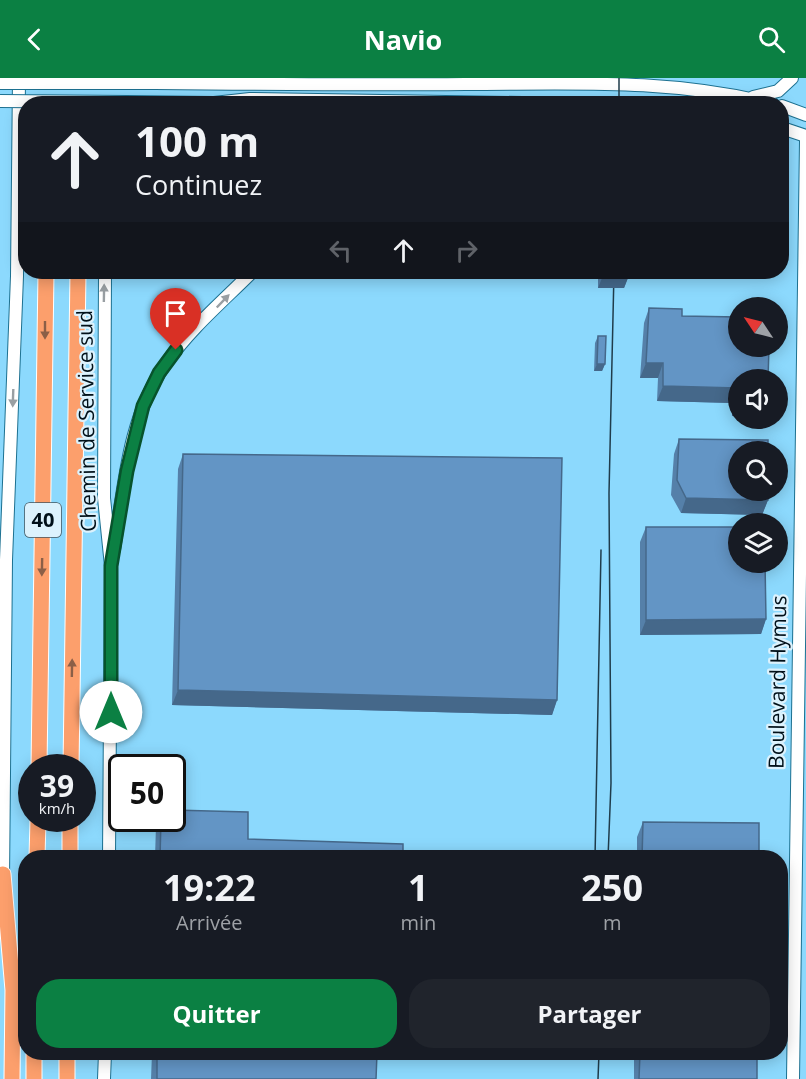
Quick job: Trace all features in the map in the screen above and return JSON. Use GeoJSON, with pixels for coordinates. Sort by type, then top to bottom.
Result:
{"type":"FeatureCollection","features":[{"type":"Feature","properties":{"kind":"highway"},"geometry":{"type":"LineString","coordinates":[[47,78],[47,96]]}},
{"type":"Feature","properties":{"kind":"highway"},"geometry":{"type":"LineString","coordinates":[[79,96],[80,78]]}},
{"type":"Feature","properties":{"kind":"highway","name":"40"},"geometry":{"type":"LineString","coordinates":[[39,754],[46,279]]}},
{"type":"Feature","properties":{"kind":"highway","name":"40"},"geometry":{"type":"LineString","coordinates":[[71,754],[78,279]]}},
{"type":"Feature","properties":{"kind":"highway"},"geometry":{"type":"LineString","coordinates":[[37,850],[38,832]]}},
{"type":"Feature","properties":{"kind":"highway"},"geometry":{"type":"LineString","coordinates":[[70,832],[70,850]]}},
{"type":"Feature","properties":{"kind":"highway"},"geometry":{"type":"LineString","coordinates":[[3,874],[13,990],[12,1079]]}},
{"type":"Feature","properties":{"kind":"highway"},"geometry":{"type":"LineString","coordinates":[[34,1060],[34,1079]]}},
{"type":"Feature","properties":{"kind":"highway"},"geometry":{"type":"LineString","coordinates":[[67,1060],[67,1079]]}},
{"type":"Feature","properties":{"kind":"main road"},"geometry":{"type":"LineString","coordinates":[[19,78],[19,96]]}},
{"type":"Feature","properties":{"kind":"main road"},"geometry":{"type":"LineString","coordinates":[[110,96],[111,78]]}},
{"type":"Feature","properties":{"kind":"main road"},"geometry":{"type":"LineString","coordinates":[[111,78],[114,96]]}},
{"type":"Feature","properties":{"kind":"main road"},"geometry":{"type":"LineString","coordinates":[[757,96],[778,91],[792,78]]}},
{"type":"Feature","properties":{"kind":"main road"},"geometry":{"type":"LineString","coordinates":[[0,82],[259,84],[398,81],[634,82],[737,96]]}},
{"type":"Feature","properties":{"kind":"main road"},"geometry":{"type":"LineString","coordinates":[[259,84],[269,96]]}},
{"type":"Feature","properties":{"kind":"main road"},"geometry":{"type":"LineString","coordinates":[[0,101],[18,101]]}},
{"type":"Feature","properties":{"kind":"main road"},"geometry":{"type":"LineString","coordinates":[[789,109],[806,115]]}},
{"type":"Feature","properties":{"kind":"main road"},"geometry":{"type":"LineString","coordinates":[[789,131],[806,138]]}},
{"type":"Feature","properties":{"kind":"main road","name":"Boulevard Hymus"},"geometry":{"type":"LineString","coordinates":[[792,1079],[806,138]]}},
{"type":"Feature","properties":{"kind":"main road"},"geometry":{"type":"LineString","coordinates":[[0,935],[3,874],[6,560],[17,299],[18,188]]}},
{"type":"Feature","properties":{"kind":"main road","name":"Chemin de Service sud"},"geometry":{"type":"LineString","coordinates":[[105,279],[104,498],[111,566],[109,850]]}},
{"type":"Feature","properties":{"kind":"main road"},"geometry":{"type":"LineString","coordinates":[[111,566],[133,437],[147,395],[176,350],[245,279]]}},
{"type":"Feature","properties":{"kind":"main road"},"geometry":{"type":"LineString","coordinates":[[0,520],[6,560]]}},
{"type":"Feature","properties":{"kind":"main road"},"geometry":{"type":"LineString","coordinates":[[104,1079],[105,1060]]}},
{"type":"Feature","properties":{"kind":"building"},"geometry":{"type":"Polygon","coordinates":[[[649,308],[682,309],[682,316],[728,317],[728,357],[769,357],[768,369],[728,369],[728,388],[663,386],[663,363],[646,363],[649,308]]]}},
{"type":"Feature","properties":{"kind":"building"},"geometry":{"type":"Polygon","coordinates":[[[598,336],[606,336],[605,364],[597,364],[598,336]]]}},
{"type":"Feature","properties":{"kind":"building"},"geometry":{"type":"Polygon","coordinates":[[[679,439],[768,440],[728,441],[728,499],[686,498],[677,480],[679,439]]]}},
{"type":"Feature","properties":{"kind":"building"},"geometry":{"type":"Polygon","coordinates":[[[183,454],[562,458],[557,700],[178,690],[183,454]]]}},
{"type":"Feature","properties":{"kind":"building"},"geometry":{"type":"Polygon","coordinates":[[[646,527],[728,527],[728,573],[765,573],[766,619],[646,620],[646,527]]]}},
{"type":"Feature","properties":{"kind":"building"},"geometry":{"type":"Polygon","coordinates":[[[186,810],[248,812],[248,839],[403,844],[403,850],[160,850],[161,832],[186,832],[186,810]]]}},
{"type":"Feature","properties":{"kind":"building"},"geometry":{"type":"Polygon","coordinates":[[[643,822],[759,823],[759,850],[642,850],[643,822]]]}},
{"type":"Feature","properties":{"kind":"building"},"geometry":{"type":"Polygon","coordinates":[[[157,1060],[377,1060],[376,1079],[157,1079],[157,1060]]]}},
{"type":"Feature","properties":{"kind":"building"},"geometry":{"type":"Polygon","coordinates":[[[640,1060],[757,1060],[757,1079],[639,1079],[640,1060]]]}},
{"type":"Feature","properties":{"kind":"tram line"},"geometry":{"type":"LineString","coordinates":[[619,78],[619,96]]}},
{"type":"Feature","properties":{"kind":"tram line"},"geometry":{"type":"LineString","coordinates":[[608,850],[611,783],[609,493],[614,279]]}},
{"type":"Feature","properties":{"kind":"tram line"},"geometry":{"type":"LineString","coordinates":[[595,850],[601,550]]}},
{"type":"Feature","properties":{"kind":"tram line"},"geometry":{"type":"LineString","coordinates":[[598,1079],[599,1060]]}},
{"type":"Feature","properties":{"kind":"route"},"geometry":{"type":"LineString","coordinates":[[111,712],[111,566],[133,437],[147,395],[159,373],[176,350]]}}]}
